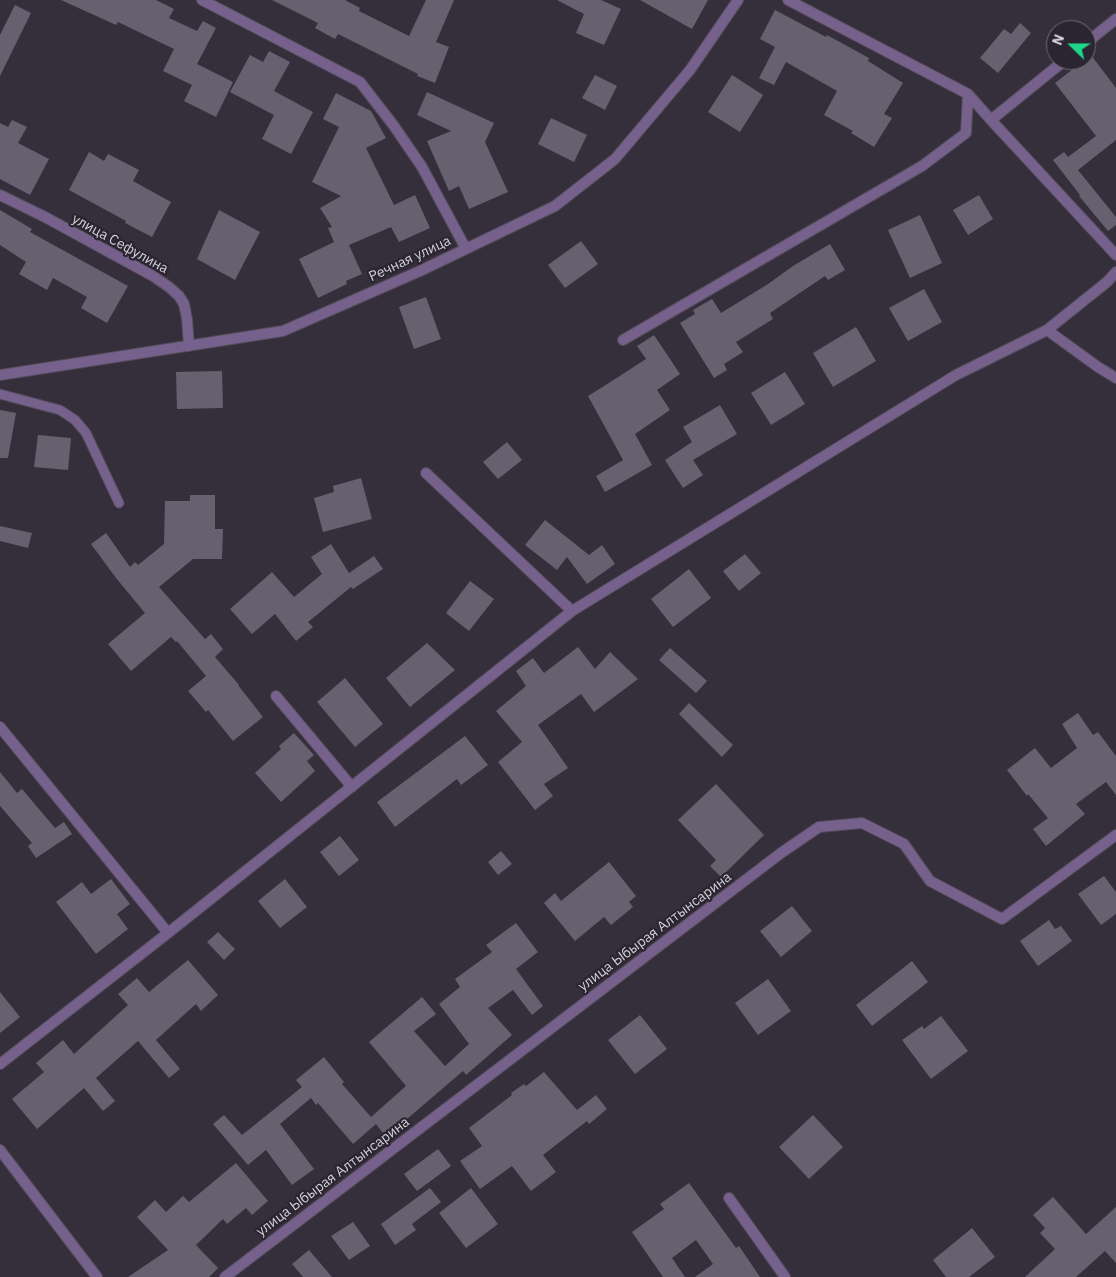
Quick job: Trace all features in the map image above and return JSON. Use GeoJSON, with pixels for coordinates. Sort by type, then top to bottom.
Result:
{"type":"FeatureCollection","features":[{"type":"Feature","properties":{"kind":"street"},"geometry":{"type":"LineString","coordinates":[[202,0],[360,82],[394,126],[422,167],[466,249]]}},
{"type":"Feature","properties":{"kind":"street","name":"Речная улица"},"geometry":{"type":"LineString","coordinates":[[0,375],[283,331],[420,271],[555,206],[615,159],[690,70],[738,0]]}},
{"type":"Feature","properties":{"kind":"street"},"geometry":{"type":"LineString","coordinates":[[788,0],[968,94],[1116,256]]}},
{"type":"Feature","properties":{"kind":"street"},"geometry":{"type":"LineString","coordinates":[[1096,35],[1116,19]]}},
{"type":"Feature","properties":{"kind":"street"},"geometry":{"type":"LineString","coordinates":[[991,120],[1053,70]]}},
{"type":"Feature","properties":{"kind":"street"},"geometry":{"type":"LineString","coordinates":[[623,340],[922,166],[966,133],[968,94]]}},
{"type":"Feature","properties":{"kind":"street","name":"улица Сефулина"},"geometry":{"type":"LineString","coordinates":[[0,194],[45,217],[169,287],[179,296],[184,304],[189,346]]}},
{"type":"Feature","properties":{"kind":"street"},"geometry":{"type":"LineString","coordinates":[[0,1064],[168,933],[572,611],[956,375],[1047,330],[1107,282],[1116,272]]}},
{"type":"Feature","properties":{"kind":"street"},"geometry":{"type":"LineString","coordinates":[[1047,330],[1116,378]]}},
{"type":"Feature","properties":{"kind":"street"},"geometry":{"type":"LineString","coordinates":[[426,473],[572,611]]}},
{"type":"Feature","properties":{"kind":"street"},"geometry":{"type":"LineString","coordinates":[[276,696],[352,787]]}},
{"type":"Feature","properties":{"kind":"street"},"geometry":{"type":"LineString","coordinates":[[0,727],[168,933]]}},
{"type":"Feature","properties":{"kind":"street","name":"улица Ыбырая Алтынсарина"},"geometry":{"type":"LineString","coordinates":[[225,1277],[781,853],[819,827],[862,823],[904,844],[930,881],[1002,919],[1116,834]]}},
{"type":"Feature","properties":{"kind":"street"},"geometry":{"type":"LineString","coordinates":[[0,1150],[97,1277]]}},
{"type":"Feature","properties":{"kind":"street"},"geometry":{"type":"LineString","coordinates":[[729,1198],[786,1277]]}},
{"type":"Feature","properties":{"kind":"lane"},"geometry":{"type":"LineString","coordinates":[[0,394],[60,410],[75,420],[86,433],[119,504]]}},
{"type":"Feature","properties":{"kind":"building"},"geometry":{"type":"Polygon","coordinates":[[[61,0],[156,0],[174,9],[169,18],[197,31],[203,21],[216,28],[197,64],[233,82],[216,117],[184,101],[192,85],[163,71],[174,49],[118,22],[116,25],[61,0]]]}},
{"type":"Feature","properties":{"kind":"building"},"geometry":{"type":"Polygon","coordinates":[[[272,0],[345,0],[360,8],[359,11],[409,36],[426,0],[454,0],[436,42],[449,47],[435,83],[417,76],[418,74],[338,34],[335,39],[315,28],[318,23],[272,0]]]}},
{"type":"Feature","properties":{"kind":"building"},"geometry":{"type":"Polygon","coordinates":[[[557,0],[601,0],[621,9],[604,45],[576,33],[584,14],[557,0]]]}},
{"type":"Feature","properties":{"kind":"building"},"geometry":{"type":"Polygon","coordinates":[[[640,0],[708,0],[692,29],[640,0]]]}},
{"type":"Feature","properties":{"kind":"building"},"geometry":{"type":"Polygon","coordinates":[[[15,5],[31,13],[0,76],[0,35],[15,5]]]}},
{"type":"Feature","properties":{"kind":"building"},"geometry":{"type":"Polygon","coordinates":[[[775,10],[869,58],[868,61],[903,83],[884,114],[892,118],[874,147],[851,133],[853,131],[824,115],[837,91],[786,62],[774,85],[759,78],[775,47],[760,39],[775,10]]]}},
{"type":"Feature","properties":{"kind":"building"},"geometry":{"type":"Polygon","coordinates":[[[1020,23],[1031,33],[998,73],[980,58],[1004,29],[1011,34],[1020,23]]]}},
{"type":"Feature","properties":{"kind":"building"},"geometry":{"type":"Polygon","coordinates":[[[269,51],[290,62],[274,91],[313,112],[291,154],[262,139],[274,115],[230,92],[250,55],[263,62],[269,51]]]}},
{"type":"Feature","properties":{"kind":"building"},"geometry":{"type":"Polygon","coordinates":[[[1096,62],[1116,88],[1116,140],[1078,170],[1116,217],[1116,225],[1108,231],[1053,160],[1064,152],[1068,157],[1096,136],[1055,83],[1072,70],[1096,70],[1096,62]]]}},
{"type":"Feature","properties":{"kind":"building"},"geometry":{"type":"Polygon","coordinates":[[[595,75],[617,86],[605,110],[582,98],[595,75]]]}},
{"type":"Feature","properties":{"kind":"building"},"geometry":{"type":"Polygon","coordinates":[[[732,75],[763,95],[740,132],[708,112],[732,75]]]}},
{"type":"Feature","properties":{"kind":"building"},"geometry":{"type":"Polygon","coordinates":[[[427,92],[494,123],[485,142],[508,192],[469,209],[459,186],[449,191],[427,141],[451,131],[417,115],[427,92]]]}},
{"type":"Feature","properties":{"kind":"building"},"geometry":{"type":"Polygon","coordinates":[[[336,93],[371,111],[386,138],[366,148],[394,205],[415,195],[430,228],[399,242],[391,227],[349,245],[362,274],[346,281],[347,284],[318,298],[299,259],[334,242],[328,228],[332,227],[320,208],[341,196],[312,182],[339,127],[323,119],[336,93]]]}},
{"type":"Feature","properties":{"kind":"building"},"geometry":{"type":"Polygon","coordinates":[[[551,118],[587,135],[574,162],[538,144],[551,118]]]}},
{"type":"Feature","properties":{"kind":"building"},"geometry":{"type":"Polygon","coordinates":[[[12,120],[27,127],[18,143],[49,159],[30,195],[0,179],[0,123],[8,127],[12,120]]]}},
{"type":"Feature","properties":{"kind":"building"},"geometry":{"type":"Polygon","coordinates":[[[89,152],[104,161],[108,154],[139,170],[133,181],[171,202],[152,237],[69,190],[89,152]]]}},
{"type":"Feature","properties":{"kind":"building"},"geometry":{"type":"Polygon","coordinates":[[[979,195],[993,219],[968,235],[953,210],[979,195]]]}},
{"type":"Feature","properties":{"kind":"building"},"geometry":{"type":"Polygon","coordinates":[[[0,210],[32,229],[30,232],[128,286],[107,323],[81,308],[87,297],[53,278],[47,290],[19,274],[26,262],[0,245],[0,210]]]}},
{"type":"Feature","properties":{"kind":"building"},"geometry":{"type":"Polygon","coordinates":[[[219,210],[260,232],[235,280],[197,259],[219,210]]]}},
{"type":"Feature","properties":{"kind":"building"},"geometry":{"type":"Polygon","coordinates":[[[920,215],[942,263],[910,278],[888,230],[920,215]]]}},
{"type":"Feature","properties":{"kind":"building"},"geometry":{"type":"Polygon","coordinates":[[[581,241],[598,264],[565,288],[548,265],[581,241]]]}},
{"type":"Feature","properties":{"kind":"building"},"geometry":{"type":"Polygon","coordinates":[[[830,244],[845,270],[828,280],[825,276],[770,313],[773,319],[736,342],[743,352],[724,364],[727,370],[714,378],[680,323],[695,314],[693,310],[712,299],[721,313],[830,244]]]}},
{"type":"Feature","properties":{"kind":"building"},"geometry":{"type":"Polygon","coordinates":[[[924,289],[942,322],[908,341],[889,308],[924,289]]]}},
{"type":"Feature","properties":{"kind":"building"},"geometry":{"type":"Polygon","coordinates":[[[426,297],[441,339],[414,349],[399,307],[426,297]]]}},
{"type":"Feature","properties":{"kind":"building"},"geometry":{"type":"Polygon","coordinates":[[[856,327],[876,361],[833,387],[813,353],[856,327]]]}},
{"type":"Feature","properties":{"kind":"building"},"geometry":{"type":"Polygon","coordinates":[[[654,335],[680,374],[657,390],[670,410],[635,434],[652,465],[605,492],[596,476],[623,460],[588,396],[646,359],[637,346],[654,335]]]}},
{"type":"Feature","properties":{"kind":"building"},"geometry":{"type":"Polygon","coordinates":[[[222,371],[223,408],[177,409],[176,372],[222,371]]]}},
{"type":"Feature","properties":{"kind":"building"},"geometry":{"type":"Polygon","coordinates":[[[785,372],[805,404],[771,425],[751,393],[785,372]]]}},
{"type":"Feature","properties":{"kind":"building"},"geometry":{"type":"Polygon","coordinates":[[[720,405],[737,434],[693,460],[703,475],[683,488],[665,460],[692,442],[683,427],[720,405]]]}},
{"type":"Feature","properties":{"kind":"building"},"geometry":{"type":"Polygon","coordinates":[[[0,410],[16,413],[8,458],[0,458],[0,410]]]}},
{"type":"Feature","properties":{"kind":"building"},"geometry":{"type":"Polygon","coordinates":[[[38,435],[71,438],[68,470],[34,467],[38,435]]]}},
{"type":"Feature","properties":{"kind":"building"},"geometry":{"type":"Polygon","coordinates":[[[507,442],[522,460],[498,479],[483,462],[507,442]]]}},
{"type":"Feature","properties":{"kind":"building"},"geometry":{"type":"Polygon","coordinates":[[[361,478],[372,519],[323,532],[314,498],[334,492],[333,486],[361,478]]]}},
{"type":"Feature","properties":{"kind":"building"},"geometry":{"type":"Polygon","coordinates":[[[190,495],[215,495],[215,529],[223,529],[222,559],[193,559],[159,587],[205,639],[211,634],[223,649],[215,657],[263,717],[233,741],[208,710],[206,712],[188,691],[206,676],[177,641],[171,637],[131,671],[108,644],[145,613],[91,544],[106,533],[130,567],[135,562],[138,565],[164,544],[165,501],[190,501],[190,495]]]}},
{"type":"Feature","properties":{"kind":"building"},"geometry":{"type":"Polygon","coordinates":[[[545,520],[589,555],[602,545],[615,564],[587,584],[567,557],[557,570],[525,545],[545,520]]]}},
{"type":"Feature","properties":{"kind":"building"},"geometry":{"type":"Polygon","coordinates":[[[0,526],[32,533],[28,548],[0,541],[0,526]]]}},
{"type":"Feature","properties":{"kind":"building"},"geometry":{"type":"Polygon","coordinates":[[[331,544],[349,573],[374,556],[383,569],[353,589],[351,587],[308,622],[313,627],[296,641],[275,614],[252,634],[230,609],[272,572],[294,597],[322,574],[311,557],[331,544]]]}},
{"type":"Feature","properties":{"kind":"building"},"geometry":{"type":"Polygon","coordinates":[[[745,554],[761,573],[739,591],[723,571],[745,554]]]}},
{"type":"Feature","properties":{"kind":"building"},"geometry":{"type":"Polygon","coordinates":[[[689,569],[711,598],[673,627],[651,599],[689,569]]]}},
{"type":"Feature","properties":{"kind":"building"},"geometry":{"type":"Polygon","coordinates":[[[470,581],[494,599],[469,631],[446,613],[470,581]]]}},
{"type":"Feature","properties":{"kind":"building"},"geometry":{"type":"Polygon","coordinates":[[[427,643],[455,670],[410,707],[386,678],[427,643]]]}},
{"type":"Feature","properties":{"kind":"building"},"geometry":{"type":"Polygon","coordinates":[[[578,647],[595,669],[610,652],[638,679],[594,712],[581,694],[538,725],[568,768],[544,784],[553,796],[535,810],[498,762],[522,742],[496,711],[526,686],[516,671],[533,658],[544,673],[578,647]]]}},
{"type":"Feature","properties":{"kind":"building"},"geometry":{"type":"Polygon","coordinates":[[[670,648],[707,681],[696,693],[659,660],[670,648]]]}},
{"type":"Feature","properties":{"kind":"building"},"geometry":{"type":"Polygon","coordinates":[[[345,678],[383,724],[355,747],[317,702],[345,678]]]}},
{"type":"Feature","properties":{"kind":"building"},"geometry":{"type":"Polygon","coordinates":[[[689,703],[733,745],[722,757],[679,714],[689,703]]]}},
{"type":"Feature","properties":{"kind":"building"},"geometry":{"type":"Polygon","coordinates":[[[1078,713],[1093,735],[1098,732],[1116,756],[1116,795],[1106,782],[1076,804],[1085,814],[1046,846],[1033,829],[1048,818],[1028,794],[1027,796],[1007,770],[1035,748],[1051,768],[1077,748],[1062,724],[1078,713]]]}},
{"type":"Feature","properties":{"kind":"building"},"geometry":{"type":"Polygon","coordinates":[[[294,733],[314,755],[307,761],[315,771],[281,802],[255,773],[281,749],[279,746],[294,733]]]}},
{"type":"Feature","properties":{"kind":"building"},"geometry":{"type":"Polygon","coordinates":[[[465,736],[488,765],[461,785],[457,779],[395,827],[377,802],[465,736]]]}},
{"type":"Feature","properties":{"kind":"building"},"geometry":{"type":"Polygon","coordinates":[[[0,772],[17,793],[22,789],[55,828],[64,822],[72,834],[36,858],[28,846],[32,843],[0,806],[0,772]]]}},
{"type":"Feature","properties":{"kind":"building"},"geometry":{"type":"Polygon","coordinates":[[[716,784],[764,835],[721,877],[710,866],[716,860],[678,820],[716,784]]]}},
{"type":"Feature","properties":{"kind":"building"},"geometry":{"type":"Polygon","coordinates":[[[340,836],[359,860],[339,876],[320,852],[340,836]]]}},
{"type":"Feature","properties":{"kind":"building"},"geometry":{"type":"Polygon","coordinates":[[[501,851],[512,864],[498,875],[488,862],[501,851]]]}},
{"type":"Feature","properties":{"kind":"building"},"geometry":{"type":"Polygon","coordinates":[[[609,862],[636,896],[629,902],[633,907],[611,925],[604,917],[575,941],[544,903],[555,893],[561,901],[609,862]]]}},
{"type":"Feature","properties":{"kind":"building"},"geometry":{"type":"Polygon","coordinates":[[[1104,876],[1116,892],[1116,914],[1101,925],[1078,894],[1104,876]]]}},
{"type":"Feature","properties":{"kind":"building"},"geometry":{"type":"Polygon","coordinates":[[[111,879],[130,904],[117,914],[128,929],[96,954],[56,902],[82,882],[91,894],[111,879]]]}},
{"type":"Feature","properties":{"kind":"building"},"geometry":{"type":"Polygon","coordinates":[[[285,879],[307,907],[280,928],[258,901],[285,879]]]}},
{"type":"Feature","properties":{"kind":"building"},"geometry":{"type":"Polygon","coordinates":[[[792,906],[812,931],[781,957],[760,931],[792,906]]]}},
{"type":"Feature","properties":{"kind":"building"},"geometry":{"type":"Polygon","coordinates":[[[1049,920],[1055,929],[1061,926],[1072,941],[1038,966],[1020,941],[1049,920]]]}},
{"type":"Feature","properties":{"kind":"building"},"geometry":{"type":"Polygon","coordinates":[[[516,923],[538,952],[516,969],[543,1006],[532,1015],[513,990],[488,1008],[512,1035],[466,1075],[463,1071],[386,1137],[376,1124],[353,1144],[318,1103],[316,1105],[311,1098],[280,1124],[314,1169],[292,1185],[266,1150],[248,1165],[213,1124],[224,1115],[242,1135],[302,1087],[296,1080],[324,1057],[344,1082],[342,1084],[371,1117],[406,1086],[369,1042],[422,997],[436,1014],[414,1031],[445,1066],[469,1044],[439,1004],[460,987],[455,979],[492,952],[486,945],[516,923]]]}},
{"type":"Feature","properties":{"kind":"building"},"geometry":{"type":"Polygon","coordinates":[[[218,932],[235,949],[224,960],[207,942],[218,932]]]}},
{"type":"Feature","properties":{"kind":"building"},"geometry":{"type":"Polygon","coordinates":[[[188,960],[218,995],[201,1011],[196,1004],[156,1040],[180,1069],[169,1078],[138,1041],[96,1078],[115,1101],[103,1111],[84,1088],[37,1129],[12,1099],[44,1072],[36,1063],[63,1040],[74,1054],[128,1005],[118,994],[137,978],[149,992],[188,960]]]}},
{"type":"Feature","properties":{"kind":"building"},"geometry":{"type":"Polygon","coordinates":[[[912,961],[928,982],[872,1026],[856,1005],[912,961]]]}},
{"type":"Feature","properties":{"kind":"building"},"geometry":{"type":"Polygon","coordinates":[[[768,979],[791,1011],[758,1035],[735,1003],[768,979]]]}},
{"type":"Feature","properties":{"kind":"building"},"geometry":{"type":"Polygon","coordinates":[[[0,992],[20,1017],[0,1033],[0,992]]]}},
{"type":"Feature","properties":{"kind":"building"},"geometry":{"type":"Polygon","coordinates":[[[640,1015],[667,1049],[635,1074],[608,1040],[640,1015]]]}},
{"type":"Feature","properties":{"kind":"building"},"geometry":{"type":"Polygon","coordinates":[[[941,1016],[968,1051],[931,1079],[902,1040],[922,1026],[924,1029],[941,1016]]]}},
{"type":"Feature","properties":{"kind":"building"},"geometry":{"type":"Polygon","coordinates":[[[544,1072],[577,1110],[596,1095],[607,1109],[589,1124],[587,1121],[543,1155],[556,1172],[531,1191],[512,1166],[480,1189],[460,1161],[482,1146],[469,1128],[512,1095],[511,1093],[524,1084],[526,1086],[544,1072]]]}},
{"type":"Feature","properties":{"kind":"building"},"geometry":{"type":"Polygon","coordinates":[[[813,1115],[843,1147],[809,1179],[779,1147],[813,1115]]]}},
{"type":"Feature","properties":{"kind":"building"},"geometry":{"type":"Polygon","coordinates":[[[438,1149],[451,1166],[417,1191],[404,1174],[438,1149]]]}},
{"type":"Feature","properties":{"kind":"building"},"geometry":{"type":"Polygon","coordinates":[[[236,1163],[268,1201],[252,1215],[246,1208],[227,1224],[223,1219],[196,1245],[218,1268],[209,1277],[128,1277],[168,1250],[137,1217],[155,1200],[166,1212],[183,1196],[189,1202],[236,1163]]]}},
{"type":"Feature","properties":{"kind":"building"},"geometry":{"type":"Polygon","coordinates":[[[689,1183],[736,1248],[739,1246],[760,1277],[695,1277],[713,1264],[696,1240],[672,1258],[685,1277],[663,1277],[632,1232],[664,1209],[660,1204],[689,1183]]]}},
{"type":"Feature","properties":{"kind":"building"},"geometry":{"type":"Polygon","coordinates":[[[430,1188],[441,1202],[412,1224],[416,1230],[395,1245],[381,1224],[430,1188]]]}},
{"type":"Feature","properties":{"kind":"building"},"geometry":{"type":"Polygon","coordinates":[[[471,1188],[498,1224],[466,1248],[439,1213],[471,1188]]]}},
{"type":"Feature","properties":{"kind":"building"},"geometry":{"type":"Polygon","coordinates":[[[1053,1197],[1086,1234],[1116,1207],[1116,1263],[1105,1251],[1076,1277],[1025,1277],[1055,1249],[1040,1233],[1045,1228],[1033,1215],[1053,1197]]]}},
{"type":"Feature","properties":{"kind":"building"},"geometry":{"type":"Polygon","coordinates":[[[353,1222],[370,1246],[349,1260],[331,1236],[353,1222]]]}},
{"type":"Feature","properties":{"kind":"building"},"geometry":{"type":"Polygon","coordinates":[[[972,1228],[995,1257],[969,1277],[946,1277],[933,1260],[972,1228]]]}},
{"type":"Feature","properties":{"kind":"building"},"geometry":{"type":"Polygon","coordinates":[[[309,1250],[332,1277],[303,1277],[292,1264],[309,1250]]]}}]}
